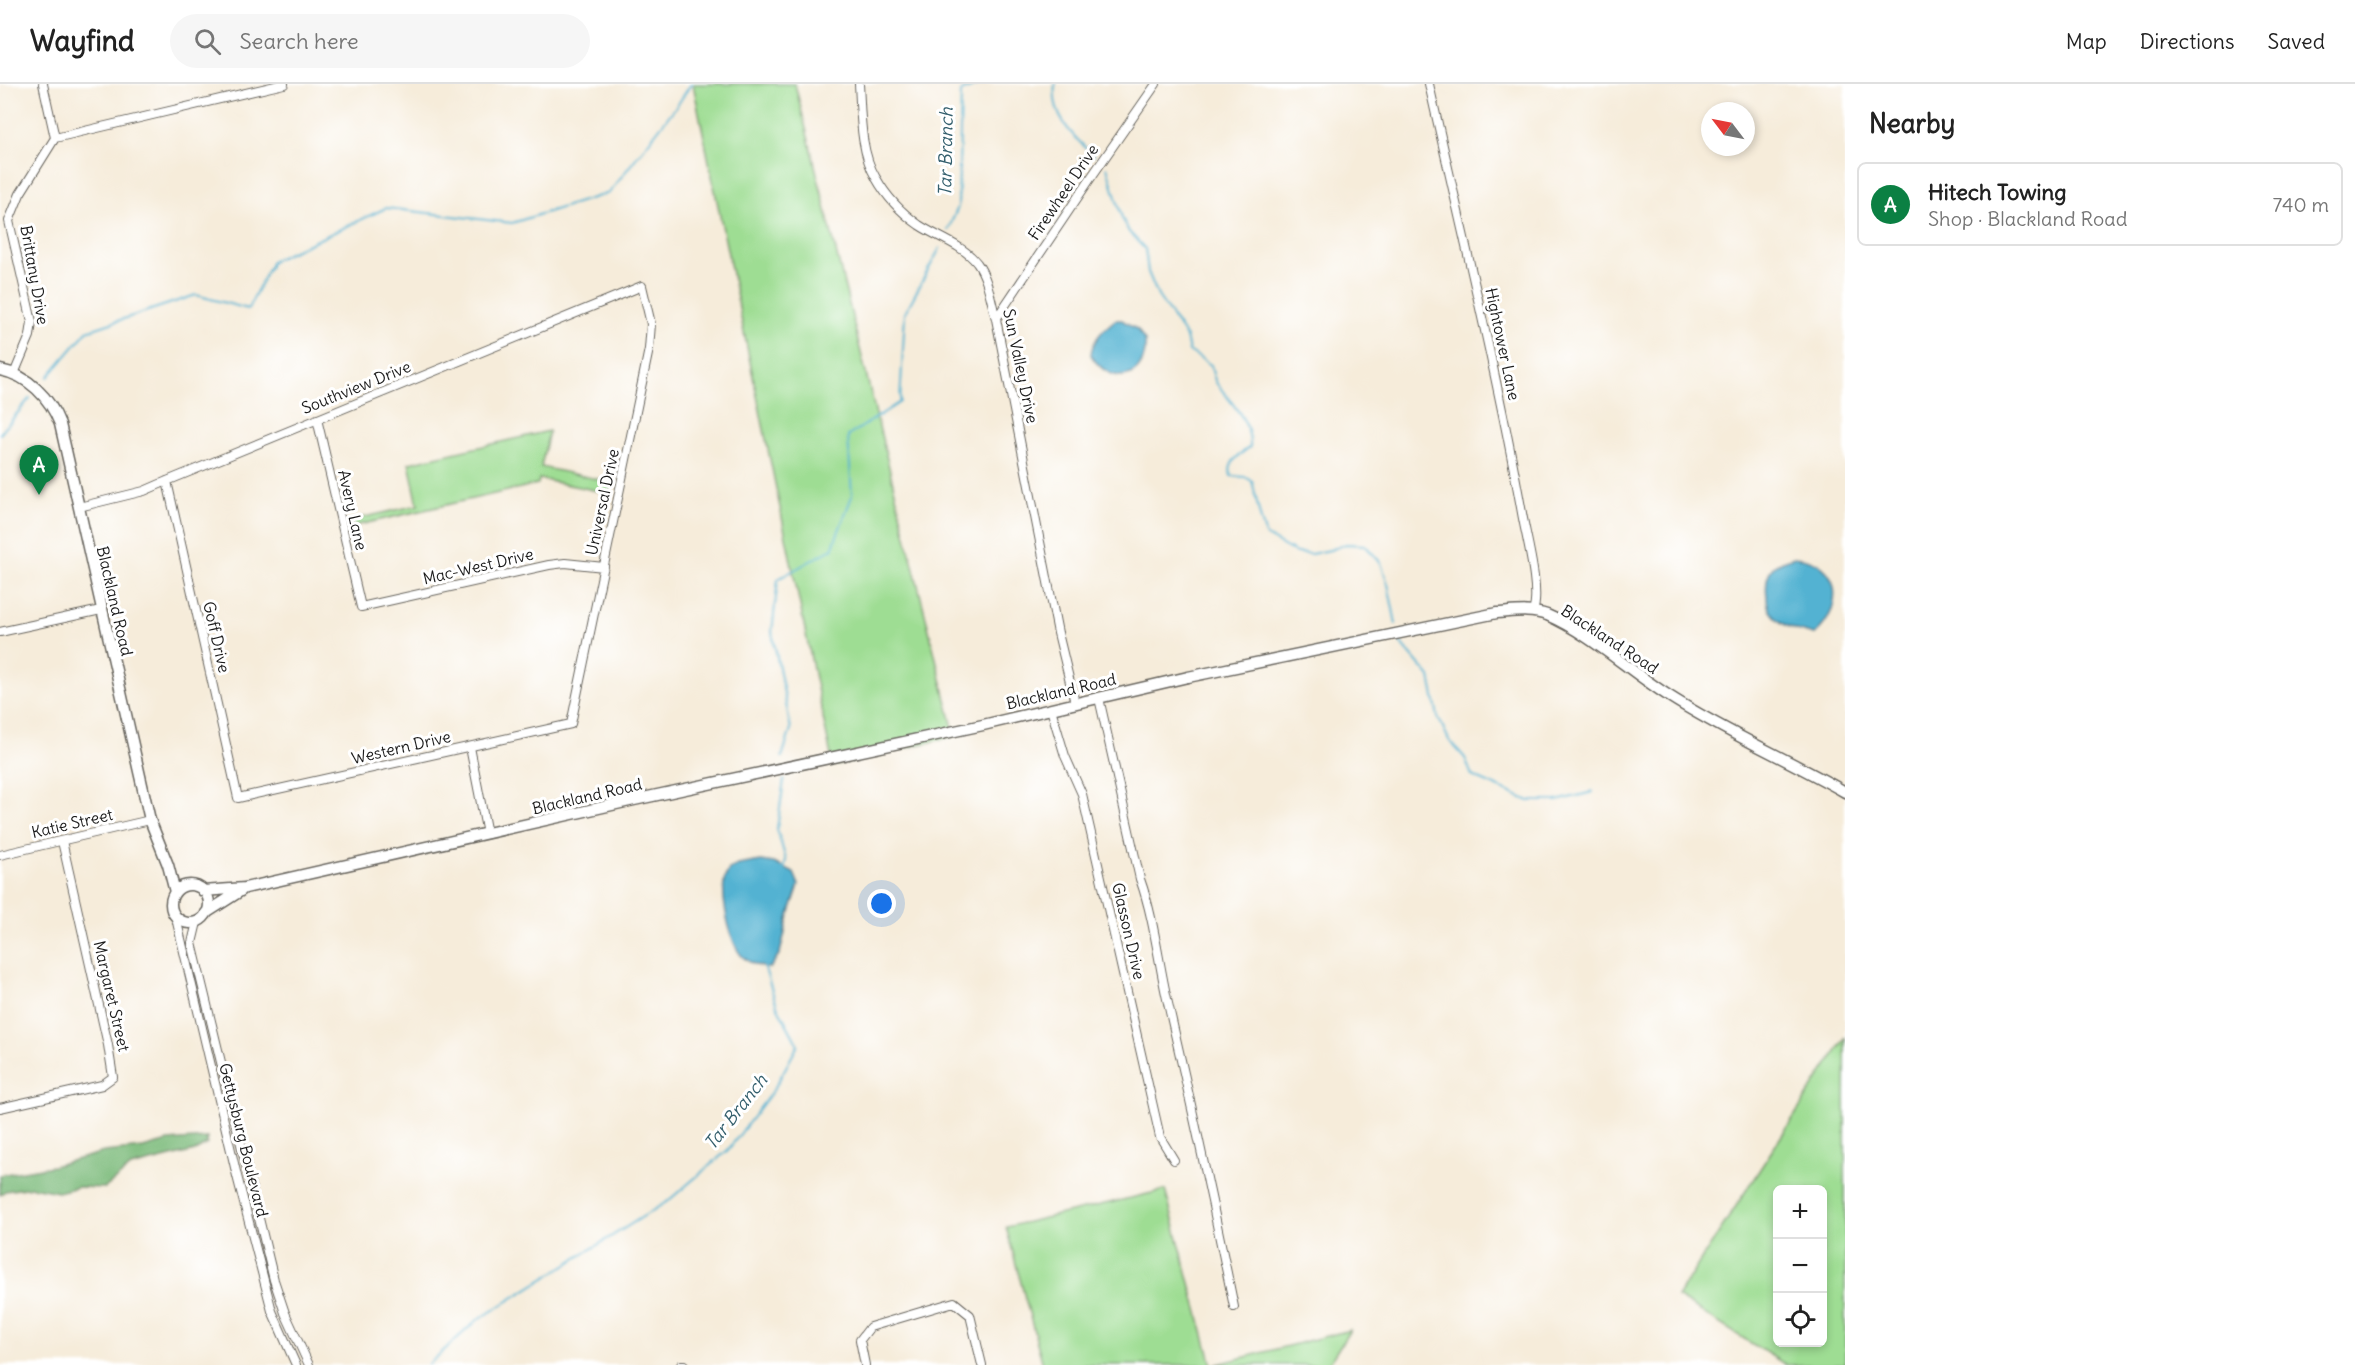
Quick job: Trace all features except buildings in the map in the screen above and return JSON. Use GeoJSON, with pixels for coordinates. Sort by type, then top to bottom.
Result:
{"type":"FeatureCollection","features":[{"type":"Feature","properties":{"kind":"street"},"geometry":{"type":"LineString","coordinates":[[43,84],[55,138],[284,84]]}},
{"type":"Feature","properties":{"kind":"street","name":"Sun Valley Drive"},"geometry":{"type":"LineString","coordinates":[[859,84],[866,151],[875,178],[889,198],[903,212],[963,251],[976,263],[987,284],[1075,703]]}},
{"type":"Feature","properties":{"kind":"street","name":"Firewheel Drive"},"geometry":{"type":"LineString","coordinates":[[996,319],[1156,84]]}},
{"type":"Feature","properties":{"kind":"street","name":"Hightower Lane"},"geometry":{"type":"LineString","coordinates":[[1429,84],[1513,461],[1533,571],[1537,603],[1533,612]]}},
{"type":"Feature","properties":{"kind":"street","name":"Brittany Drive"},"geometry":{"type":"LineString","coordinates":[[14,374],[30,336],[32,322],[9,221],[20,194],[55,138]]}},
{"type":"Feature","properties":{"kind":"street","name":"Southview Drive"},"geometry":{"type":"LineString","coordinates":[[79,507],[144,491],[167,482],[642,286]]}},
{"type":"Feature","properties":{"kind":"street","name":"Universal Drive"},"geometry":{"type":"LineString","coordinates":[[571,724],[650,349],[651,324],[642,286]]}},
{"type":"Feature","properties":{"kind":"street","name":"Blackland Road"},"geometry":{"type":"LineString","coordinates":[[0,370],[14,374],[42,394],[56,413],[150,820],[168,865],[175,892]]}},
{"type":"Feature","properties":{"kind":"street","name":"Avery Lane"},"geometry":{"type":"LineString","coordinates":[[317,419],[361,607]]}},
{"type":"Feature","properties":{"kind":"street","name":"Goff Drive"},"geometry":{"type":"LineString","coordinates":[[167,482],[238,798]]}},
{"type":"Feature","properties":{"kind":"street","name":"Mac-West Drive"},"geometry":{"type":"LineString","coordinates":[[361,607],[549,565],[565,563],[604,567]]}},
{"type":"Feature","properties":{"kind":"street"},"geometry":{"type":"LineString","coordinates":[[0,632],[101,610]]}},
{"type":"Feature","properties":{"kind":"street","name":"Blackland Road"},"geometry":{"type":"LineString","coordinates":[[203,891],[245,888],[1075,703],[1474,616],[1497,613],[1545,614],[1564,624],[1660,690],[1707,719],[1845,792]]}},
{"type":"Feature","properties":{"kind":"street"},"geometry":{"type":"LineString","coordinates":[[1099,698],[1140,879],[1150,908],[1161,974],[1203,1152],[1234,1308]]}},
{"type":"Feature","properties":{"kind":"street","name":"Glasson Drive"},"geometry":{"type":"LineString","coordinates":[[1052,709],[1065,756],[1082,794],[1160,1137],[1174,1160]]}},
{"type":"Feature","properties":{"kind":"street","name":"Western Drive"},"geometry":{"type":"LineString","coordinates":[[238,798],[571,724]]}},
{"type":"Feature","properties":{"kind":"street"},"geometry":{"type":"LineString","coordinates":[[470,747],[487,834]]}},
{"type":"Feature","properties":{"kind":"street","name":"Katie Street"},"geometry":{"type":"LineString","coordinates":[[0,855],[150,820]]}},
{"type":"Feature","properties":{"kind":"street","name":"Margaret Street"},"geometry":{"type":"LineString","coordinates":[[0,1108],[102,1086],[113,1077],[108,1045],[62,841]]}},
{"type":"Feature","properties":{"kind":"street","name":"Blackland Road"},"geometry":{"type":"LineString","coordinates":[[168,865],[192,885]]}},
{"type":"Feature","properties":{"kind":"street"},"geometry":{"type":"LineString","coordinates":[[192,885],[203,891],[208,898],[206,913],[197,922],[187,923],[176,918],[170,907],[175,892],[182,886],[192,885]]}},
{"type":"Feature","properties":{"kind":"street","name":"Blackland Road"},"geometry":{"type":"LineString","coordinates":[[206,913],[245,888]]}},
{"type":"Feature","properties":{"kind":"street","name":"Gettysburg Boulevard"},"geometry":{"type":"LineString","coordinates":[[176,918],[240,1190],[272,1311],[296,1365]]}},
{"type":"Feature","properties":{"kind":"street","name":"Gettysburg Boulevard"},"geometry":{"type":"LineString","coordinates":[[197,922],[192,943],[269,1255],[285,1314],[309,1365]]}},
{"type":"Feature","properties":{"kind":"street"},"geometry":{"type":"LineString","coordinates":[[240,1190],[253,1187]]}},
{"type":"Feature","properties":{"kind":"street"},"geometry":{"type":"LineString","coordinates":[[258,1258],[269,1255]]}},
{"type":"Feature","properties":{"kind":"street"},"geometry":{"type":"LineString","coordinates":[[865,1365],[860,1340],[870,1327],[954,1302],[970,1315],[982,1365]]}},
{"type":"Feature","properties":{"kind":"green space"},"geometry":{"type":"Polygon","coordinates":[[[693,84],[795,84],[955,736],[833,766],[693,84]]]}},
{"type":"Feature","properties":{"kind":"green space"},"geometry":{"type":"Polygon","coordinates":[[[549,431],[541,467],[611,482],[609,493],[539,479],[538,484],[354,526],[352,520],[418,505],[409,463],[549,431]]]}},
{"type":"Feature","properties":{"kind":"green space"},"geometry":{"type":"Polygon","coordinates":[[[1845,1038],[1845,1365],[1786,1365],[1677,1297],[1845,1038]]]}},
{"type":"Feature","properties":{"kind":"green space"},"geometry":{"type":"Polygon","coordinates":[[[207,1138],[207,1144],[195,1151],[131,1167],[105,1188],[78,1187],[58,1192],[32,1187],[5,1191],[0,1195],[0,1175],[53,1166],[104,1152],[143,1148],[168,1141],[207,1138]]]}},
{"type":"Feature","properties":{"kind":"green space"},"geometry":{"type":"Polygon","coordinates":[[[1165,1190],[1212,1365],[1043,1365],[1006,1227],[1165,1190]]]}},
{"type":"Feature","properties":{"kind":"green space"},"geometry":{"type":"Polygon","coordinates":[[[1350,1330],[1328,1365],[1214,1365],[1350,1330]]]}},
{"type":"Feature","properties":{"kind":"water"},"geometry":{"type":"Polygon","coordinates":[[[1115,320],[1122,320],[1138,330],[1145,341],[1141,365],[1135,372],[1127,375],[1118,376],[1108,372],[1099,366],[1091,355],[1096,340],[1115,320]]]}},
{"type":"Feature","properties":{"kind":"water"},"geometry":{"type":"Polygon","coordinates":[[[1794,557],[1810,560],[1822,567],[1830,576],[1834,587],[1831,612],[1814,635],[1786,626],[1771,613],[1768,606],[1766,589],[1768,575],[1780,562],[1794,557]]]}},
{"type":"Feature","properties":{"kind":"water"},"geometry":{"type":"Polygon","coordinates":[[[761,861],[774,863],[794,873],[799,885],[780,953],[770,968],[753,964],[739,952],[731,934],[724,900],[724,880],[729,869],[761,861]]]}},
{"type":"Feature","properties":{"kind":"waterway"},"geometry":{"type":"LineString","coordinates":[[48,377],[87,331],[196,295],[248,309],[272,261],[386,208],[512,223],[609,193],[691,84]]}},
{"type":"Feature","properties":{"kind":"waterway","name":"Tar Branch"},"geometry":{"type":"LineString","coordinates":[[948,230],[958,207],[961,92],[979,84]]}},
{"type":"Feature","properties":{"kind":"waterway"},"geometry":{"type":"LineString","coordinates":[[1055,84],[1056,106],[1060,116],[1071,133],[1094,156]]}},
{"type":"Feature","properties":{"kind":"waterway"},"geometry":{"type":"LineString","coordinates":[[1107,167],[1122,218],[1129,232],[1145,249],[1148,272],[1158,296],[1186,337],[1189,351],[1211,365],[1217,384],[1234,406],[1248,430],[1250,447],[1232,463],[1230,471],[1231,476],[1245,477],[1252,481],[1266,536],[1296,553],[1311,554],[1346,544],[1365,545],[1381,563],[1396,624]]}},
{"type":"Feature","properties":{"kind":"waterway","name":"Tar Branch"},"geometry":{"type":"LineString","coordinates":[[782,757],[791,729],[772,632],[778,579],[832,549],[852,496],[848,436],[900,402],[905,313],[940,248]]}},
{"type":"Feature","properties":{"kind":"waterway"},"geometry":{"type":"LineString","coordinates":[[0,434],[30,398]]}},
{"type":"Feature","properties":{"kind":"waterway"},"geometry":{"type":"LineString","coordinates":[[1400,642],[1430,677],[1438,717],[1449,740],[1465,758],[1472,776],[1529,801],[1557,801],[1593,792]]}},
{"type":"Feature","properties":{"kind":"waterway","name":"Tar Branch"},"geometry":{"type":"LineString","coordinates":[[784,780],[777,829],[786,860],[784,870]]}},
{"type":"Feature","properties":{"kind":"waterway","name":"Tar Branch"},"geometry":{"type":"LineString","coordinates":[[428,1365],[476,1321],[668,1201],[728,1150],[774,1089],[798,1045],[777,1006],[764,966]]}},
{"type":"Feature","properties":{"kind":"place","name":"Hitech Towing"},"geometry":{"type":"Point","coordinates":[39,495]}}]}
